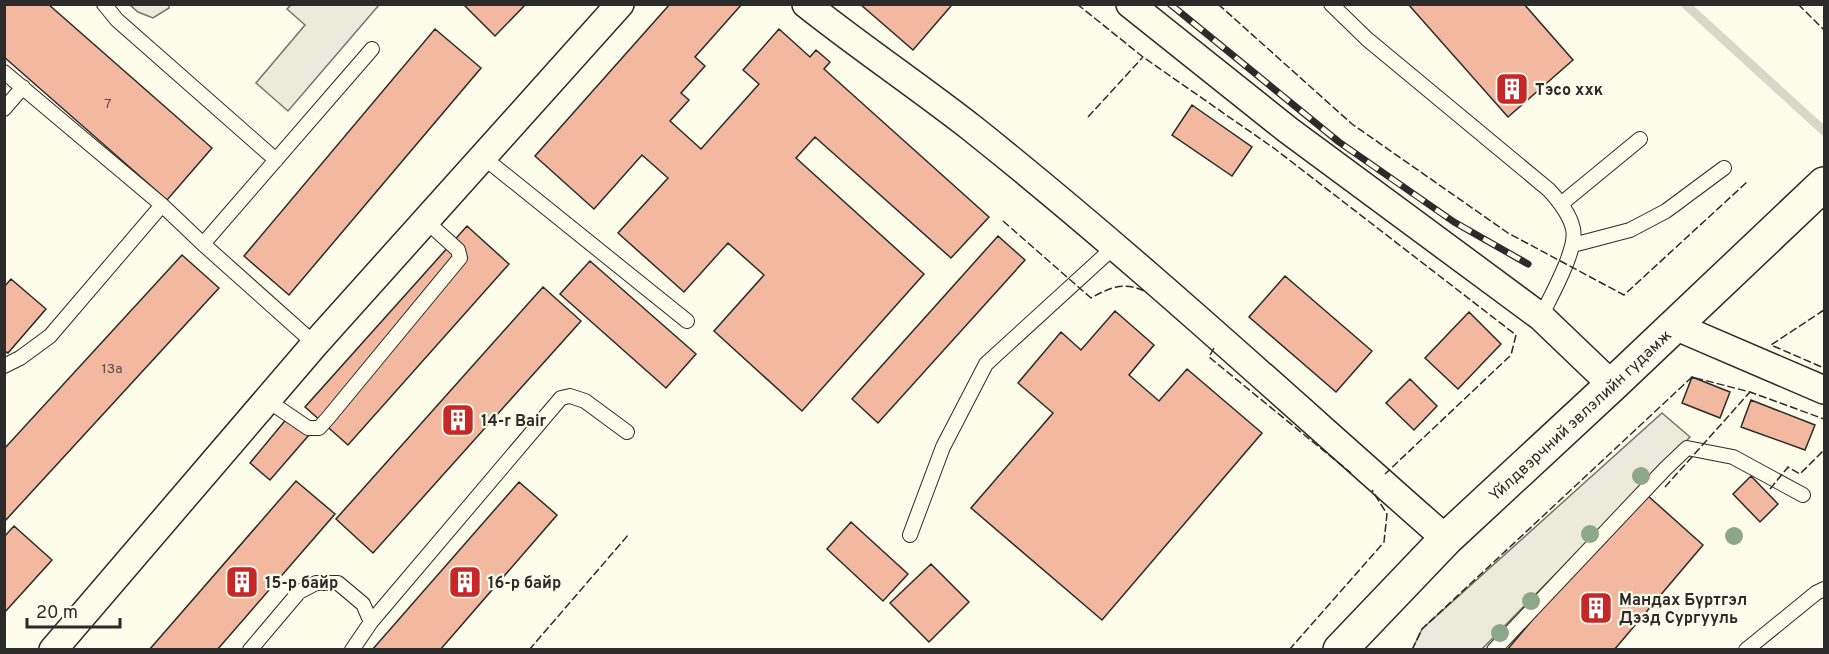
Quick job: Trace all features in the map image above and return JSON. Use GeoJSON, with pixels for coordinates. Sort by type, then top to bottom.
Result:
{"type":"FeatureCollection","features":[{"type":"Feature","properties":{"kind":"main road","name":"Үйлдвэрчний эвлэлийн гудамж"},"geometry":{"type":"LineString","coordinates":[[1349,646],[1446,539],[1612,386],[1824,184]]}},
{"type":"Feature","properties":{"kind":"street"},"geometry":{"type":"LineString","coordinates":[[53,650],[315,344],[620,4]]}},
{"type":"Feature","properties":{"kind":"street"},"geometry":{"type":"LineString","coordinates":[[806,4],[854,43],[971,128],[1114,247],[1446,539]]}},
{"type":"Feature","properties":{"kind":"street"},"geometry":{"type":"LineString","coordinates":[[1130,4],[1288,130],[1541,317],[1612,386]]}},
{"type":"Feature","properties":{"kind":"street"},"geometry":{"type":"LineString","coordinates":[[1675,326],[1824,390]]}},
{"type":"Feature","properties":{"kind":"lane"},"geometry":{"type":"LineString","coordinates":[[104,4],[117,20],[276,160]]}},
{"type":"Feature","properties":{"kind":"lane"},"geometry":{"type":"LineString","coordinates":[[1331,4],[1367,39],[1540,182],[1561,204],[1574,230],[1573,245],[1541,317]]}},
{"type":"Feature","properties":{"kind":"lane"},"geometry":{"type":"LineString","coordinates":[[203,244],[372,49]]}},
{"type":"Feature","properties":{"kind":"lane"},"geometry":{"type":"LineString","coordinates":[[4,72],[162,205],[315,344]]}},
{"type":"Feature","properties":{"kind":"lane"},"geometry":{"type":"LineString","coordinates":[[4,109],[23,87]]}},
{"type":"Feature","properties":{"kind":"lane"},"geometry":{"type":"LineString","coordinates":[[1561,204],[1640,139]]}},
{"type":"Feature","properties":{"kind":"lane"},"geometry":{"type":"LineString","coordinates":[[483,157],[687,321]]}},
{"type":"Feature","properties":{"kind":"lane"},"geometry":{"type":"LineString","coordinates":[[1573,245],[1630,230],[1666,211],[1724,168]]}},
{"type":"Feature","properties":{"kind":"lane"},"geometry":{"type":"LineString","coordinates":[[4,366],[20,358],[50,336],[162,205]]}},
{"type":"Feature","properties":{"kind":"lane"},"geometry":{"type":"LineString","coordinates":[[267,400],[309,428],[319,428],[328,418],[460,258],[458,250],[426,220]]}},
{"type":"Feature","properties":{"kind":"lane"},"geometry":{"type":"LineString","coordinates":[[910,535],[943,447],[986,364],[1114,247]]}},
{"type":"Feature","properties":{"kind":"lane"},"geometry":{"type":"LineString","coordinates":[[352,650],[371,622],[561,398],[570,396],[585,401],[627,432]]}},
{"type":"Feature","properties":{"kind":"lane"},"geometry":{"type":"LineString","coordinates":[[1494,650],[1687,448],[1732,457],[1803,495]]}},
{"type":"Feature","properties":{"kind":"lane"},"geometry":{"type":"LineString","coordinates":[[250,650],[300,592],[316,583],[338,583],[363,603],[371,622]]}},
{"type":"Feature","properties":{"kind":"lane"},"geometry":{"type":"LineString","coordinates":[[1746,650],[1824,589]]}},
{"type":"Feature","properties":{"kind":"shaded area"},"geometry":{"type":"Polygon","coordinates":[[[130,5],[169,5],[169,8],[153,18],[138,12],[130,5]]]}},
{"type":"Feature","properties":{"kind":"shaded area"},"geometry":{"type":"Polygon","coordinates":[[[291,5],[379,5],[288,111],[256,83],[305,25],[287,9],[291,5]]]}},
{"type":"Feature","properties":{"kind":"shaded area"},"geometry":{"type":"Polygon","coordinates":[[[1662,413],[1690,437],[1482,649],[1412,650],[1422,629],[1662,413]]]}},
{"type":"Feature","properties":{"kind":"building"},"geometry":{"type":"Polygon","coordinates":[[[4,4],[48,4],[212,148],[167,200],[4,57],[4,4]]]}},
{"type":"Feature","properties":{"kind":"building"},"geometry":{"type":"Polygon","coordinates":[[[463,4],[526,4],[495,36],[463,4]]]}},
{"type":"Feature","properties":{"kind":"building"},"geometry":{"type":"Polygon","coordinates":[[[670,4],[742,4],[695,57],[705,66],[681,93],[689,100],[670,121],[701,149],[759,84],[743,70],[779,29],[810,57],[816,50],[830,62],[824,69],[989,217],[951,258],[815,137],[796,158],[924,274],[802,411],[714,331],[764,275],[728,243],[684,292],[618,233],[668,178],[642,155],[594,209],[535,156],[670,4]]]}},
{"type":"Feature","properties":{"kind":"building"},"geometry":{"type":"Polygon","coordinates":[[[860,4],[949,4],[951,6],[913,50],[860,4]]]}},
{"type":"Feature","properties":{"kind":"building","name":"Тэсо ххк"},"geometry":{"type":"Polygon","coordinates":[[[1408,4],[1524,4],[1573,60],[1508,117],[1408,4]]]}},
{"type":"Feature","properties":{"kind":"building"},"geometry":{"type":"Polygon","coordinates":[[[435,29],[481,68],[289,295],[244,256],[435,29]]]}},
{"type":"Feature","properties":{"kind":"building"},"geometry":{"type":"Polygon","coordinates":[[[1192,105],[1252,147],[1232,176],[1172,135],[1192,105]]]}},
{"type":"Feature","properties":{"kind":"building"},"geometry":{"type":"Polygon","coordinates":[[[467,226],[509,264],[348,445],[305,407],[467,226]]]}},
{"type":"Feature","properties":{"kind":"building"},"geometry":{"type":"Polygon","coordinates":[[[998,236],[1025,260],[878,423],[852,399],[998,236]]]}},
{"type":"Feature","properties":{"kind":"building"},"geometry":{"type":"Polygon","coordinates":[[[182,255],[219,288],[4,522],[4,449],[182,255]]]}},
{"type":"Feature","properties":{"kind":"building"},"geometry":{"type":"Polygon","coordinates":[[[590,261],[696,354],[666,388],[560,294],[590,261]]]}},
{"type":"Feature","properties":{"kind":"building"},"geometry":{"type":"Polygon","coordinates":[[[1285,276],[1372,351],[1336,392],[1249,317],[1285,276]]]}},
{"type":"Feature","properties":{"kind":"building"},"geometry":{"type":"Polygon","coordinates":[[[11,279],[46,309],[8,353],[4,351],[4,287],[11,279]]]}},
{"type":"Feature","properties":{"kind":"building","name":"14-r Bair"},"geometry":{"type":"Polygon","coordinates":[[[543,287],[581,321],[373,553],[336,519],[543,287]]]}},
{"type":"Feature","properties":{"kind":"building"},"geometry":{"type":"Polygon","coordinates":[[[1115,311],[1154,345],[1129,375],[1159,401],[1187,369],[1262,433],[1102,620],[971,508],[1053,413],[1018,383],[1061,332],[1081,350],[1115,311]]]}},
{"type":"Feature","properties":{"kind":"building"},"geometry":{"type":"Polygon","coordinates":[[[1469,312],[1501,344],[1458,389],[1425,358],[1469,312]]]}},
{"type":"Feature","properties":{"kind":"building"},"geometry":{"type":"Polygon","coordinates":[[[1692,377],[1730,392],[1720,418],[1682,403],[1692,377]]]}},
{"type":"Feature","properties":{"kind":"building"},"geometry":{"type":"Polygon","coordinates":[[[1410,379],[1437,406],[1414,430],[1386,403],[1410,379]]]}},
{"type":"Feature","properties":{"kind":"building"},"geometry":{"type":"Polygon","coordinates":[[[1751,400],[1815,425],[1805,450],[1741,427],[1751,400]]]}},
{"type":"Feature","properties":{"kind":"building"},"geometry":{"type":"Polygon","coordinates":[[[288,417],[309,435],[270,480],[250,463],[288,417]]]}},
{"type":"Feature","properties":{"kind":"building"},"geometry":{"type":"Polygon","coordinates":[[[1751,476],[1778,504],[1760,522],[1733,494],[1751,476]]]}},
{"type":"Feature","properties":{"kind":"building","name":"15-р байр"},"geometry":{"type":"Polygon","coordinates":[[[296,481],[335,514],[217,650],[149,650],[296,481]]]}},
{"type":"Feature","properties":{"kind":"building","name":"16-р байр"},"geometry":{"type":"Polygon","coordinates":[[[519,482],[557,515],[440,650],[372,650],[519,482]]]}},
{"type":"Feature","properties":{"kind":"building","name":"Мандах Бүртгэл Дээд Сургууль"},"geometry":{"type":"Polygon","coordinates":[[[1647,495],[1703,545],[1614,650],[1507,650],[1578,566],[1647,495]]]}},
{"type":"Feature","properties":{"kind":"building"},"geometry":{"type":"Polygon","coordinates":[[[851,522],[908,574],[883,601],[827,549],[851,522]]]}},
{"type":"Feature","properties":{"kind":"building"},"geometry":{"type":"Polygon","coordinates":[[[14,526],[52,560],[4,613],[4,537],[14,526]]]}},
{"type":"Feature","properties":{"kind":"building"},"geometry":{"type":"Polygon","coordinates":[[[931,564],[969,602],[929,642],[890,603],[931,564]]]}},
{"type":"Feature","properties":{"kind":"waterway"},"geometry":{"type":"LineString","coordinates":[[1685,4],[1824,131]]}},
{"type":"Feature","properties":{"kind":"railway"},"geometry":{"type":"LineString","coordinates":[[1170,4],[1339,142],[1454,222],[1528,264]]}},
{"type":"Feature","properties":{"kind":"fence"},"geometry":{"type":"LineString","coordinates":[[1077,4],[1143,57],[1275,149],[1516,335],[1511,355],[1385,474]]}},
{"type":"Feature","properties":{"kind":"fence"},"geometry":{"type":"LineString","coordinates":[[1218,4],[1352,124],[1508,233],[1624,295],[1747,182]]}},
{"type":"Feature","properties":{"kind":"fence"},"geometry":{"type":"LineString","coordinates":[[1798,4],[1824,30]]}},
{"type":"Feature","properties":{"kind":"fence"},"geometry":{"type":"LineString","coordinates":[[1088,117],[1143,57]]}},
{"type":"Feature","properties":{"kind":"fence"},"geometry":{"type":"LineString","coordinates":[[1003,221],[1091,298],[1125,286],[1147,292]]}},
{"type":"Feature","properties":{"kind":"fence"},"geometry":{"type":"LineString","coordinates":[[1824,310],[1771,345],[1824,368]]}},
{"type":"Feature","properties":{"kind":"fence"},"geometry":{"type":"LineString","coordinates":[[1214,348],[1209,357],[1351,473]]}},
{"type":"Feature","properties":{"kind":"fence"},"geometry":{"type":"LineString","coordinates":[[1412,650],[1422,629],[1692,377],[1750,392],[1824,419]]}},
{"type":"Feature","properties":{"kind":"fence"},"geometry":{"type":"LineString","coordinates":[[1665,487],[1750,392]]}},
{"type":"Feature","properties":{"kind":"fence"},"geometry":{"type":"LineString","coordinates":[[1770,489],[1788,467],[1800,474],[1824,450]]}},
{"type":"Feature","properties":{"kind":"fence"},"geometry":{"type":"LineString","coordinates":[[1289,650],[1384,542],[1387,514],[1372,490]]}},
{"type":"Feature","properties":{"kind":"fence"},"geometry":{"type":"LineString","coordinates":[[529,650],[629,534]]}},
{"type":"Feature","properties":{"kind":"place","name":"Тэсо ххк"},"geometry":{"type":"Point","coordinates":[1512,89]}},
{"type":"Feature","properties":{"kind":"place","name":"14-r Bair"},"geometry":{"type":"Point","coordinates":[458,420]}},
{"type":"Feature","properties":{"kind":"place","name":"15-р байр"},"geometry":{"type":"Point","coordinates":[242,582]}},
{"type":"Feature","properties":{"kind":"place","name":"16-р байр"},"geometry":{"type":"Point","coordinates":[465,582]}},
{"type":"Feature","properties":{"kind":"place","name":"Мандах Бүртгэл Дээд Сургууль"},"geometry":{"type":"Point","coordinates":[1596,608]}}]}
